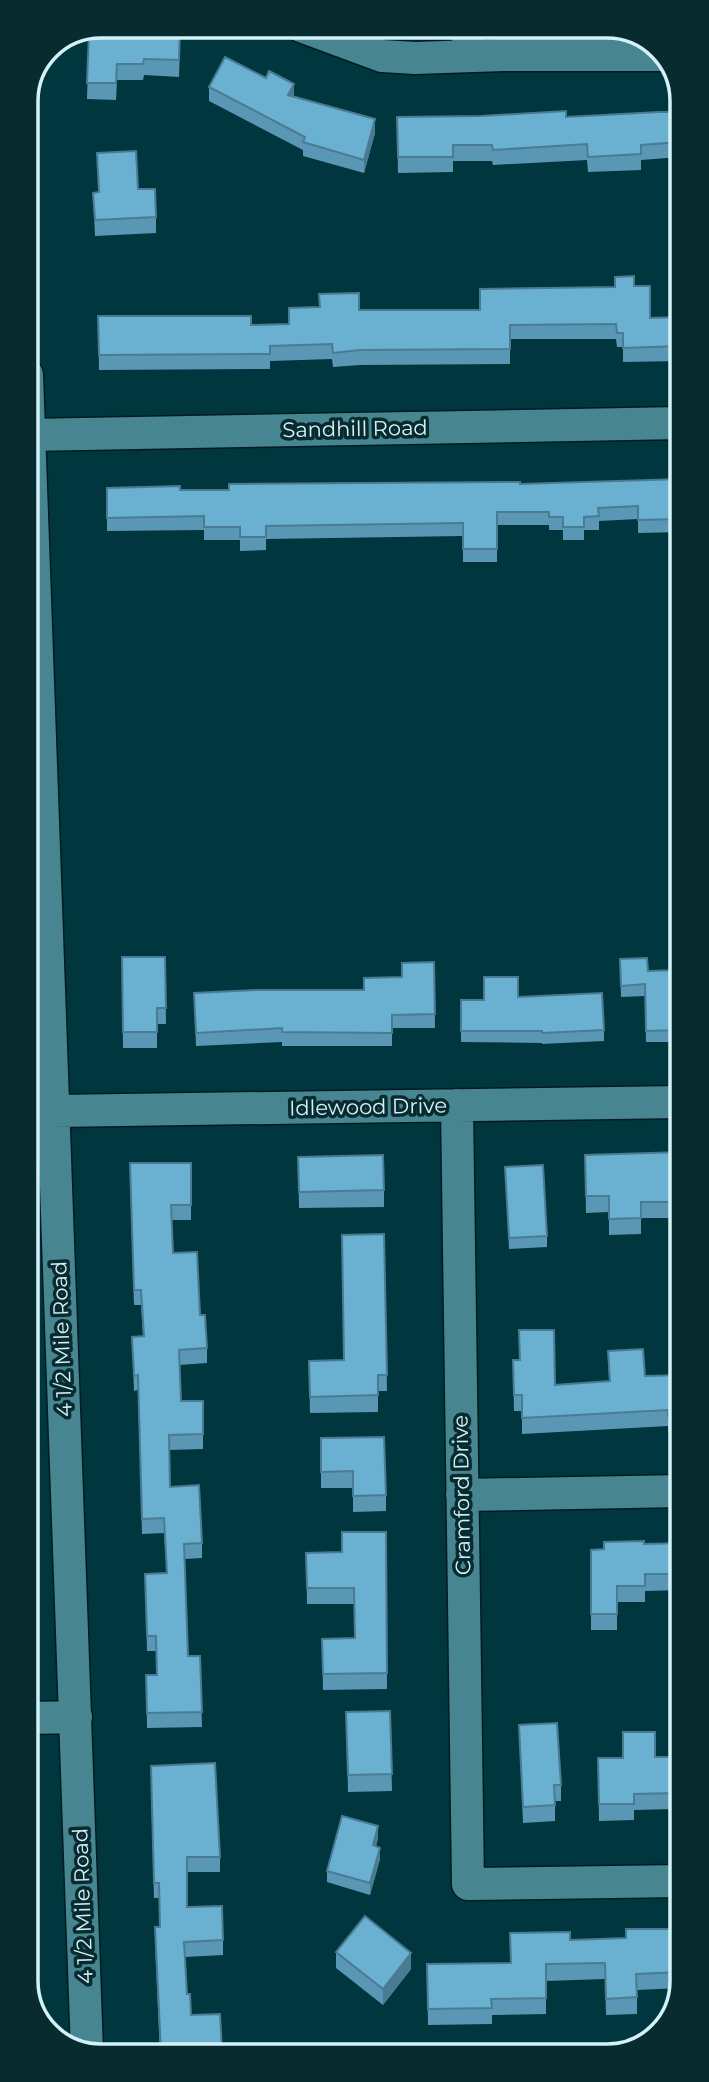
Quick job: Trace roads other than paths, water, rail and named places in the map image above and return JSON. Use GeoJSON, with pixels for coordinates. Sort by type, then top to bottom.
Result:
{"type":"FeatureCollection","features":[{"type":"Feature","properties":{"kind":"street"},"geometry":{"type":"LineString","coordinates":[[335,38],[382,56],[415,58],[480,46],[649,54]]}},
{"type":"Feature","properties":{"kind":"street"},"geometry":{"type":"LineString","coordinates":[[480,46],[496,39]]}},
{"type":"Feature","properties":{"kind":"street","name":"Sandhill Road"},"geometry":{"type":"LineString","coordinates":[[38,435],[670,423]]}},
{"type":"Feature","properties":{"kind":"street","name":"4 1/2 Mile Road"},"geometry":{"type":"LineString","coordinates":[[38,817],[54,1111],[87,2041]]}},
{"type":"Feature","properties":{"kind":"street","name":"Idlewood Drive"},"geometry":{"type":"LineString","coordinates":[[54,1111],[670,1102]]}},
{"type":"Feature","properties":{"kind":"street","name":"Cramford Drive"},"geometry":{"type":"LineString","coordinates":[[457,1105],[468,1884],[670,1881]]}},
{"type":"Feature","properties":{"kind":"street"},"geometry":{"type":"LineString","coordinates":[[462,1494],[670,1491]]}},
{"type":"Feature","properties":{"kind":"street"},"geometry":{"type":"LineString","coordinates":[[38,1718],[76,1717]]}}]}
